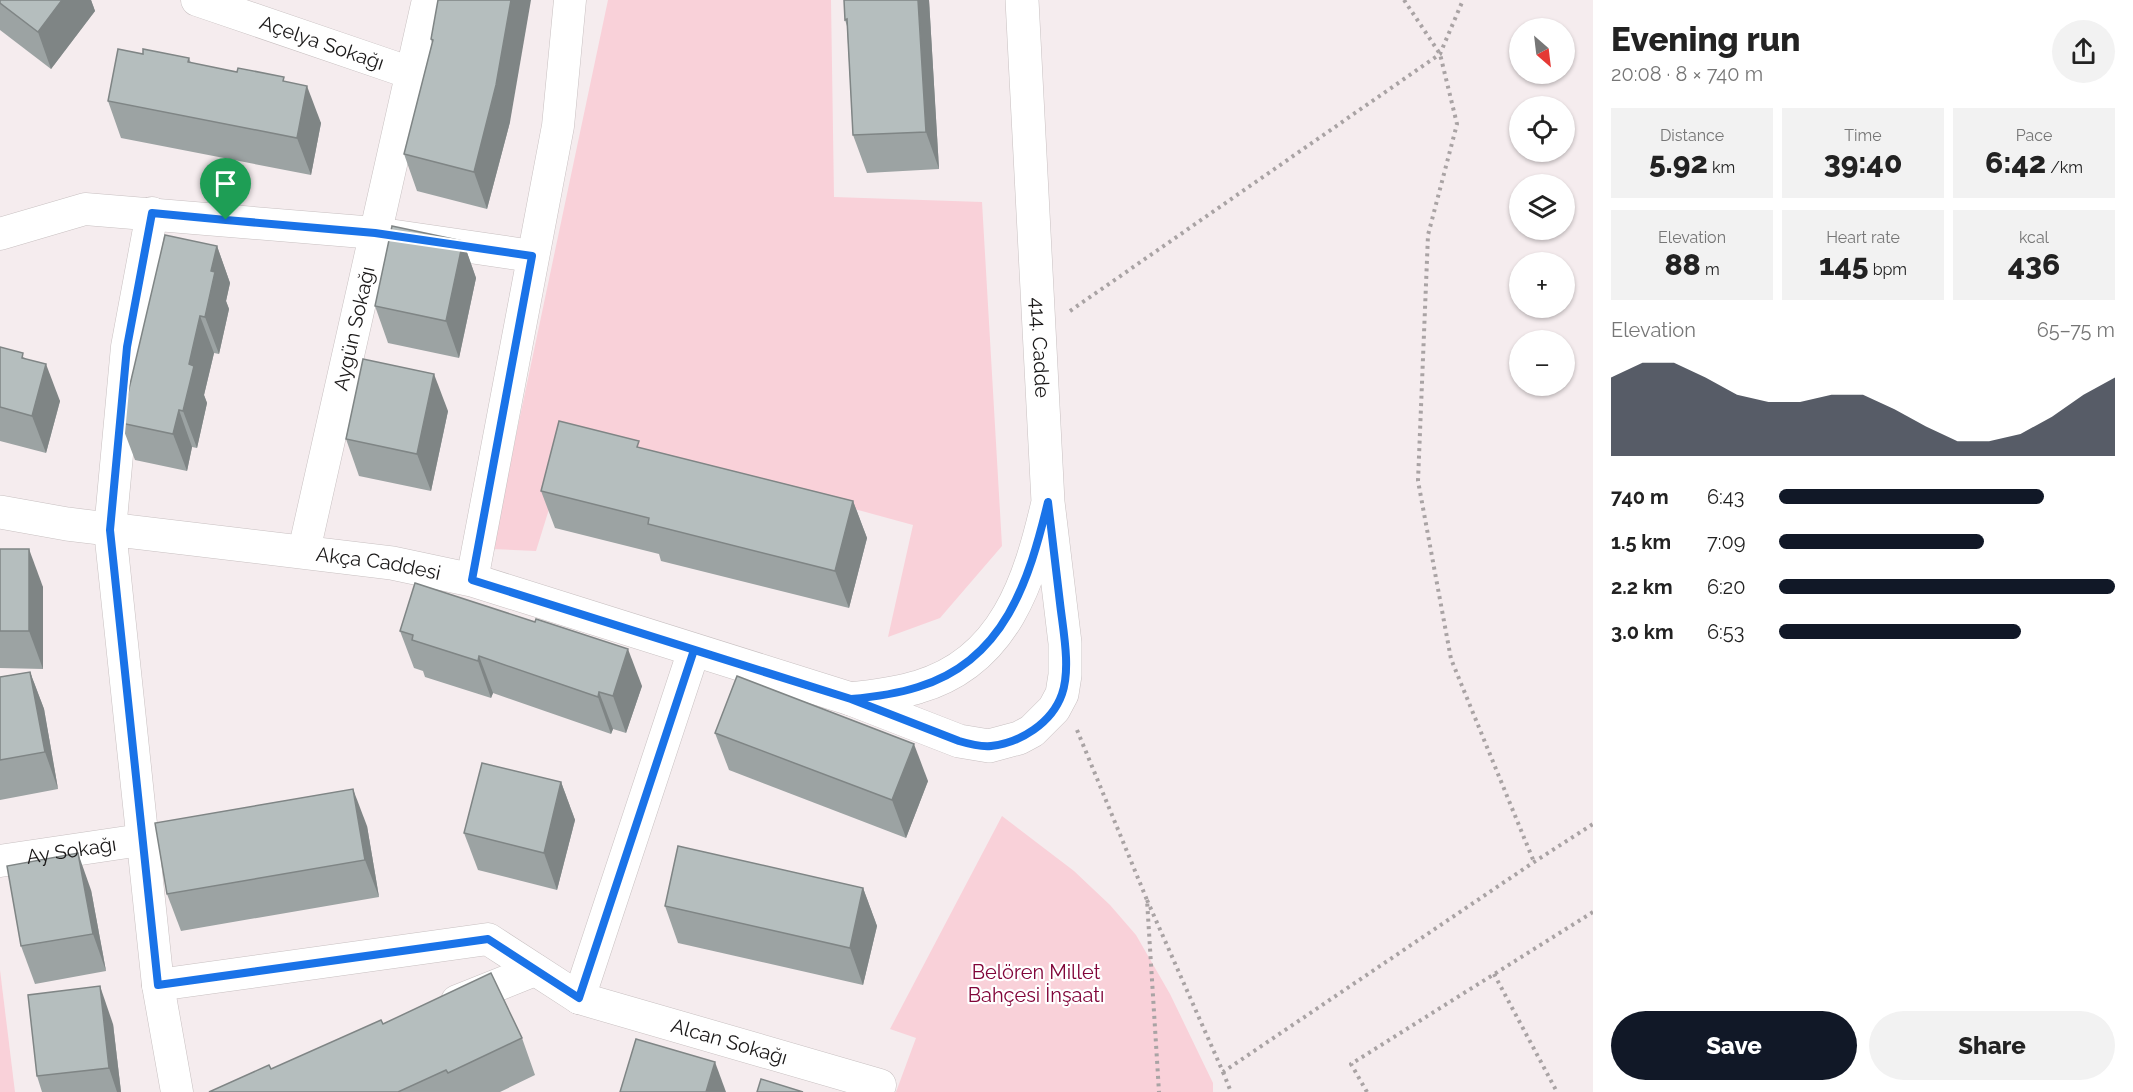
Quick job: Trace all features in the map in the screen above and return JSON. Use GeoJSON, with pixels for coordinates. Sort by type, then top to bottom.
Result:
{"type":"FeatureCollection","features":[{"type":"Feature","properties":{"kind":"main road","name":"414. Cadde"},"geometry":{"type":"LineString","coordinates":[[1022,0],[1048,502],[1065,643],[1065,675],[1062,694]]}},
{"type":"Feature","properties":{"kind":"main road","name":"Akça Caddesi"},"geometry":{"type":"LineString","coordinates":[[851,699],[886,695],[920,687],[957,669],[981,651],[993,638],[1017,601],[1033,559],[1048,502]]}},
{"type":"Feature","properties":{"kind":"main road","name":"Akça Caddesi"},"geometry":{"type":"LineString","coordinates":[[0,512],[110,530],[392,563],[472,580],[851,699],[959,741],[989,746],[1019,738],[1032,731],[1054,709],[1062,694]]}},
{"type":"Feature","properties":{"kind":"street","name":"Açelya Sokağı"},"geometry":{"type":"LineString","coordinates":[[197,0],[411,73]]}},
{"type":"Feature","properties":{"kind":"street","name":"Aygün Sokağı"},"geometry":{"type":"LineString","coordinates":[[304,551],[428,0]]}},
{"type":"Feature","properties":{"kind":"street"},"geometry":{"type":"LineString","coordinates":[[472,580],[558,126],[570,0]]}},
{"type":"Feature","properties":{"kind":"street"},"geometry":{"type":"LineString","coordinates":[[0,234],[85,209],[375,233],[532,256]]}},
{"type":"Feature","properties":{"kind":"street"},"geometry":{"type":"LineString","coordinates":[[152,213],[127,347],[110,530],[158,985],[177,1092]]}},
{"type":"Feature","properties":{"kind":"street"},"geometry":{"type":"LineString","coordinates":[[579,998],[694,650]]}},
{"type":"Feature","properties":{"kind":"street","name":"Ay Sokağı"},"geometry":{"type":"LineString","coordinates":[[0,861],[141,840]]}},
{"type":"Feature","properties":{"kind":"street","name":"Alcan Sokağı"},"geometry":{"type":"LineString","coordinates":[[158,985],[488,939],[579,998],[880,1085]]}},
{"type":"Feature","properties":{"kind":"street"},"geometry":{"type":"LineString","coordinates":[[426,1014],[535,970]]}},
{"type":"Feature","properties":{"kind":"path"},"geometry":{"type":"LineString","coordinates":[[1404,0],[1440,54],[1457,124],[1428,235],[1418,481],[1451,659],[1534,862]]}},
{"type":"Feature","properties":{"kind":"path"},"geometry":{"type":"LineString","coordinates":[[1040,332],[1440,54],[1463,0]]}},
{"type":"Feature","properties":{"kind":"path"},"geometry":{"type":"LineString","coordinates":[[1062,694],[1147,900],[1231,1092]]}},
{"type":"Feature","properties":{"kind":"path"},"geometry":{"type":"LineString","coordinates":[[1223,1072],[1593,824]]}},
{"type":"Feature","properties":{"kind":"path"},"geometry":{"type":"LineString","coordinates":[[1147,900],[1159,1092]]}},
{"type":"Feature","properties":{"kind":"path"},"geometry":{"type":"LineString","coordinates":[[1367,1092],[1351,1064],[1593,912]]}},
{"type":"Feature","properties":{"kind":"path"},"geometry":{"type":"LineString","coordinates":[[1494,974],[1557,1092]]}},
{"type":"Feature","properties":{"kind":"green space"},"geometry":{"type":"Polygon","coordinates":[[[608,0],[831,0],[834,197],[982,202],[1002,546],[940,618],[888,637],[913,525],[573,432],[536,551],[492,549],[608,0]]]}},
{"type":"Feature","properties":{"kind":"green space","name":"Belören Millet Bahçesi İnşaatı"},"geometry":{"type":"Polygon","coordinates":[[[1002,816],[1074,871],[1110,905],[1136,935],[1170,994],[1213,1083],[1213,1092],[896,1092],[916,1038],[890,1029],[1002,816]]]}},
{"type":"Feature","properties":{"kind":"green space"},"geometry":{"type":"Polygon","coordinates":[[[0,970],[15,1092],[0,1092],[0,970]]]}},
{"type":"Feature","properties":{"kind":"building"},"geometry":{"type":"Polygon","coordinates":[[[0,0],[62,0],[38,32],[0,3],[0,0]]]}},
{"type":"Feature","properties":{"kind":"building"},"geometry":{"type":"Polygon","coordinates":[[[438,0],[511,0],[496,85],[474,172],[404,154],[433,40],[431,39],[438,0]]]}},
{"type":"Feature","properties":{"kind":"building"},"geometry":{"type":"Polygon","coordinates":[[[844,0],[918,0],[926,132],[853,135],[844,0]]]}},
{"type":"Feature","properties":{"kind":"building"},"geometry":{"type":"Polygon","coordinates":[[[118,49],[143,54],[143,49],[189,58],[188,62],[237,72],[238,68],[284,77],[283,81],[307,86],[297,138],[108,101],[118,49]]]}},
{"type":"Feature","properties":{"kind":"building"},"geometry":{"type":"Polygon","coordinates":[[[392,226],[463,241],[446,321],[375,306],[392,226]]]}},
{"type":"Feature","properties":{"kind":"building"},"geometry":{"type":"Polygon","coordinates":[[[165,235],[217,246],[211,271],[215,272],[205,317],[200,316],[189,364],[194,366],[183,411],[179,410],[173,434],[121,423],[165,235]]]}},
{"type":"Feature","properties":{"kind":"building"},"geometry":{"type":"Polygon","coordinates":[[[0,347],[23,353],[22,358],[46,364],[32,416],[0,407],[0,347]]]}},
{"type":"Feature","properties":{"kind":"building"},"geometry":{"type":"Polygon","coordinates":[[[363,359],[434,374],[417,454],[346,439],[363,359]]]}},
{"type":"Feature","properties":{"kind":"building"},"geometry":{"type":"Polygon","coordinates":[[[559,421],[639,441],[637,447],[853,501],[835,571],[648,524],[649,518],[541,491],[559,421]]]}},
{"type":"Feature","properties":{"kind":"building"},"geometry":{"type":"Polygon","coordinates":[[[0,549],[29,549],[29,631],[0,631],[0,549]]]}},
{"type":"Feature","properties":{"kind":"building"},"geometry":{"type":"Polygon","coordinates":[[[415,583],[628,649],[613,696],[599,692],[598,697],[479,656],[478,661],[412,640],[413,635],[400,631],[415,583]]]}},
{"type":"Feature","properties":{"kind":"building"},"geometry":{"type":"Polygon","coordinates":[[[30,672],[45,752],[0,760],[0,677],[30,672]]]}},
{"type":"Feature","properties":{"kind":"building"},"geometry":{"type":"Polygon","coordinates":[[[737,676],[914,744],[892,800],[715,733],[737,676]]]}},
{"type":"Feature","properties":{"kind":"building"},"geometry":{"type":"Polygon","coordinates":[[[482,763],[561,782],[544,853],[464,833],[482,763]]]}},
{"type":"Feature","properties":{"kind":"building"},"geometry":{"type":"Polygon","coordinates":[[[353,789],[365,860],[167,894],[155,823],[353,789]]]}},
{"type":"Feature","properties":{"kind":"building"},"geometry":{"type":"Polygon","coordinates":[[[678,846],[863,888],[850,948],[665,906],[678,846]]]}},
{"type":"Feature","properties":{"kind":"building"},"geometry":{"type":"Polygon","coordinates":[[[78,853],[93,934],[21,946],[7,866],[78,853]]]}},
{"type":"Feature","properties":{"kind":"building"},"geometry":{"type":"Polygon","coordinates":[[[491,973],[522,1038],[448,1073],[446,1070],[398,1092],[209,1092],[269,1065],[271,1069],[381,1020],[383,1024],[491,973]]]}},
{"type":"Feature","properties":{"kind":"building"},"geometry":{"type":"Polygon","coordinates":[[[100,986],[109,1068],[37,1076],[28,995],[100,986]]]}},
{"type":"Feature","properties":{"kind":"building"},"geometry":{"type":"Polygon","coordinates":[[[636,1039],[715,1062],[706,1092],[620,1092],[636,1039]]]}},
{"type":"Feature","properties":{"kind":"building"},"geometry":{"type":"Polygon","coordinates":[[[761,1079],[803,1092],[757,1092],[761,1079]]]}},
{"type":"Feature","properties":{"kind":"route"},"geometry":{"type":"LineString","coordinates":[[226,220],[152,213],[127,347],[110,530],[158,985],[488,939],[579,998],[694,650],[851,699],[959,741],[975,745],[989,746],[1019,738],[1032,731],[1054,709],[1062,694],[1065,675],[1065,643],[1048,502],[1027,580],[1017,601],[993,638],[965,664],[942,678],[920,687],[886,695],[851,699],[472,580],[532,256],[375,233],[226,220]]}}]}
